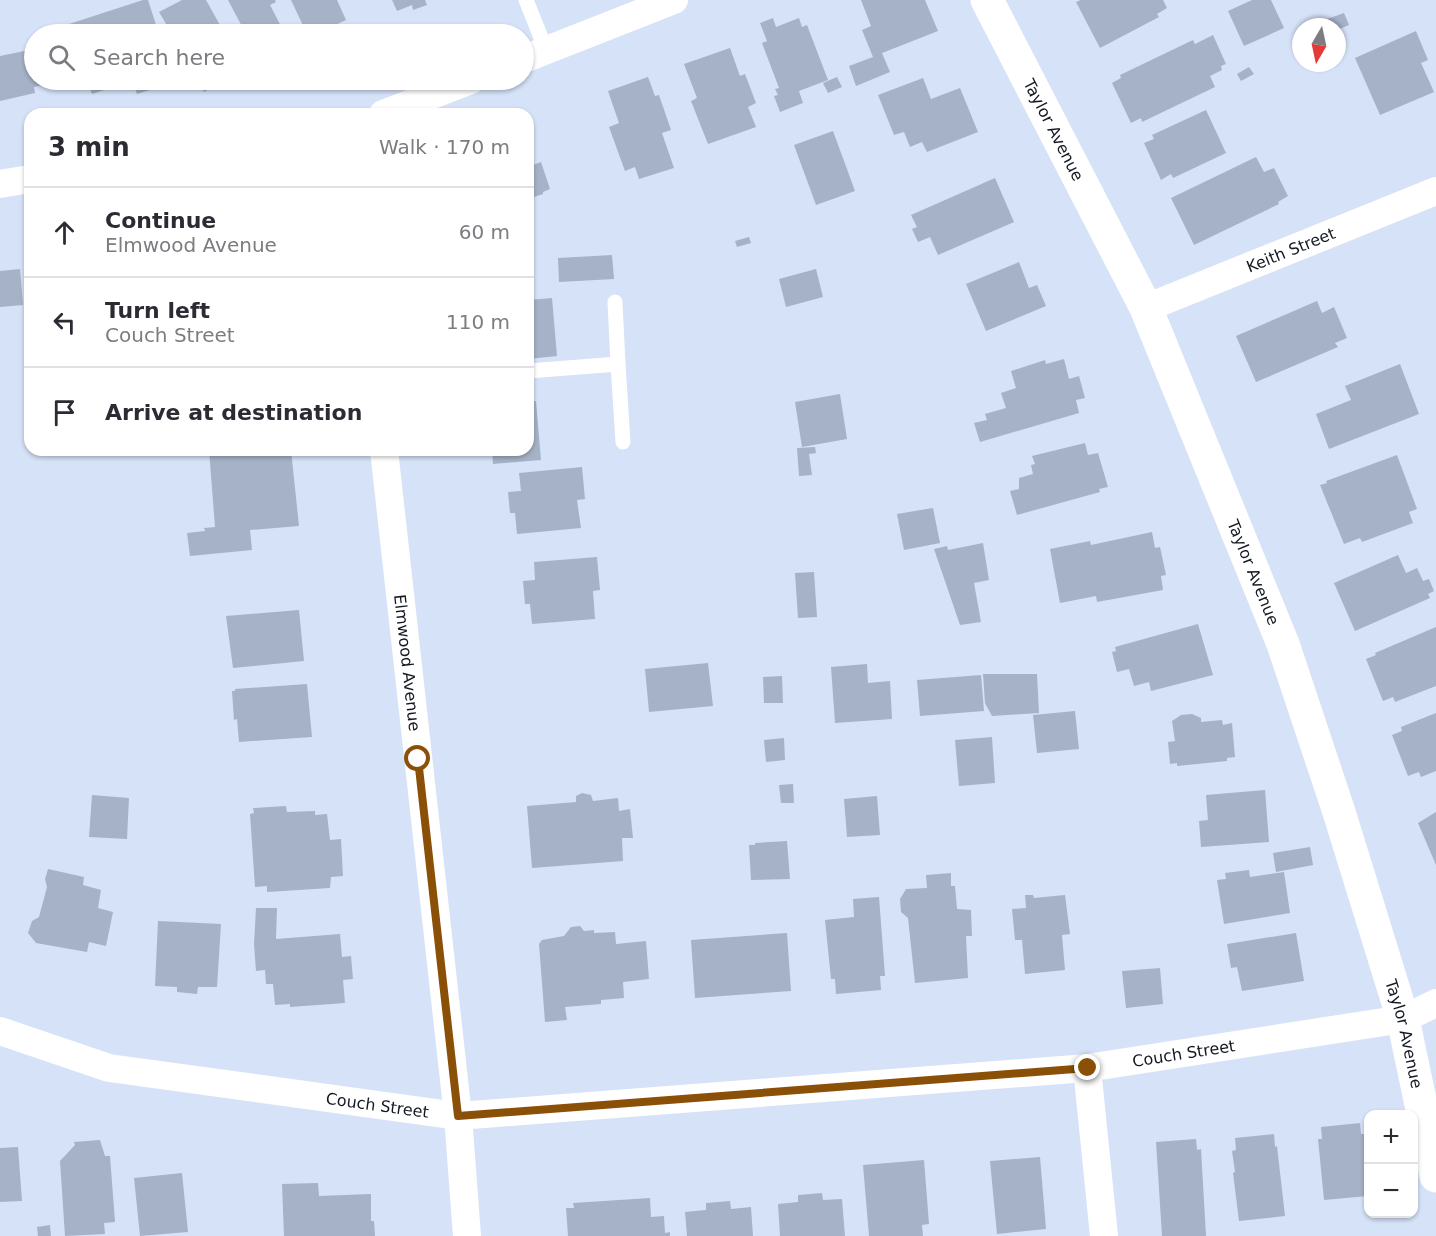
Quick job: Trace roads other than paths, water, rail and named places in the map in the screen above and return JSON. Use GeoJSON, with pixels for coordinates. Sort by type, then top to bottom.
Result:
{"type":"FeatureCollection","features":[{"type":"Feature","properties":{"kind":"street"},"geometry":{"type":"LineString","coordinates":[[535,54],[674,0]]}},
{"type":"Feature","properties":{"kind":"street","name":"Taylor Avenue"},"geometry":{"type":"LineString","coordinates":[[987,0],[1146,308],[1283,644],[1339,812],[1403,1019],[1436,1176]]}},
{"type":"Feature","properties":{"kind":"street"},"geometry":{"type":"LineString","coordinates":[[399,108],[445,90]]}},
{"type":"Feature","properties":{"kind":"street"},"geometry":{"type":"LineString","coordinates":[[0,184],[24,180]]}},
{"type":"Feature","properties":{"kind":"street","name":"Keith Street"},"geometry":{"type":"LineString","coordinates":[[1146,308],[1436,191]]}},
{"type":"Feature","properties":{"kind":"street","name":"Elmwood Avenue"},"geometry":{"type":"LineString","coordinates":[[385,456],[458,1116],[467,1236]]}},
{"type":"Feature","properties":{"kind":"street","name":"Couch Street"},"geometry":{"type":"LineString","coordinates":[[0,1030],[109,1068],[458,1116],[1088,1068],[1403,1019],[1436,1004]]}},
{"type":"Feature","properties":{"kind":"street"},"geometry":{"type":"LineString","coordinates":[[1088,1068],[1104,1236]]}},
{"type":"Feature","properties":{"kind":"lane"},"geometry":{"type":"LineString","coordinates":[[526,0],[530,24]]}},
{"type":"Feature","properties":{"kind":"lane"},"geometry":{"type":"LineString","coordinates":[[615,302],[623,442]]}},
{"type":"Feature","properties":{"kind":"lane"},"geometry":{"type":"LineString","coordinates":[[534,370],[618,364]]}}]}
